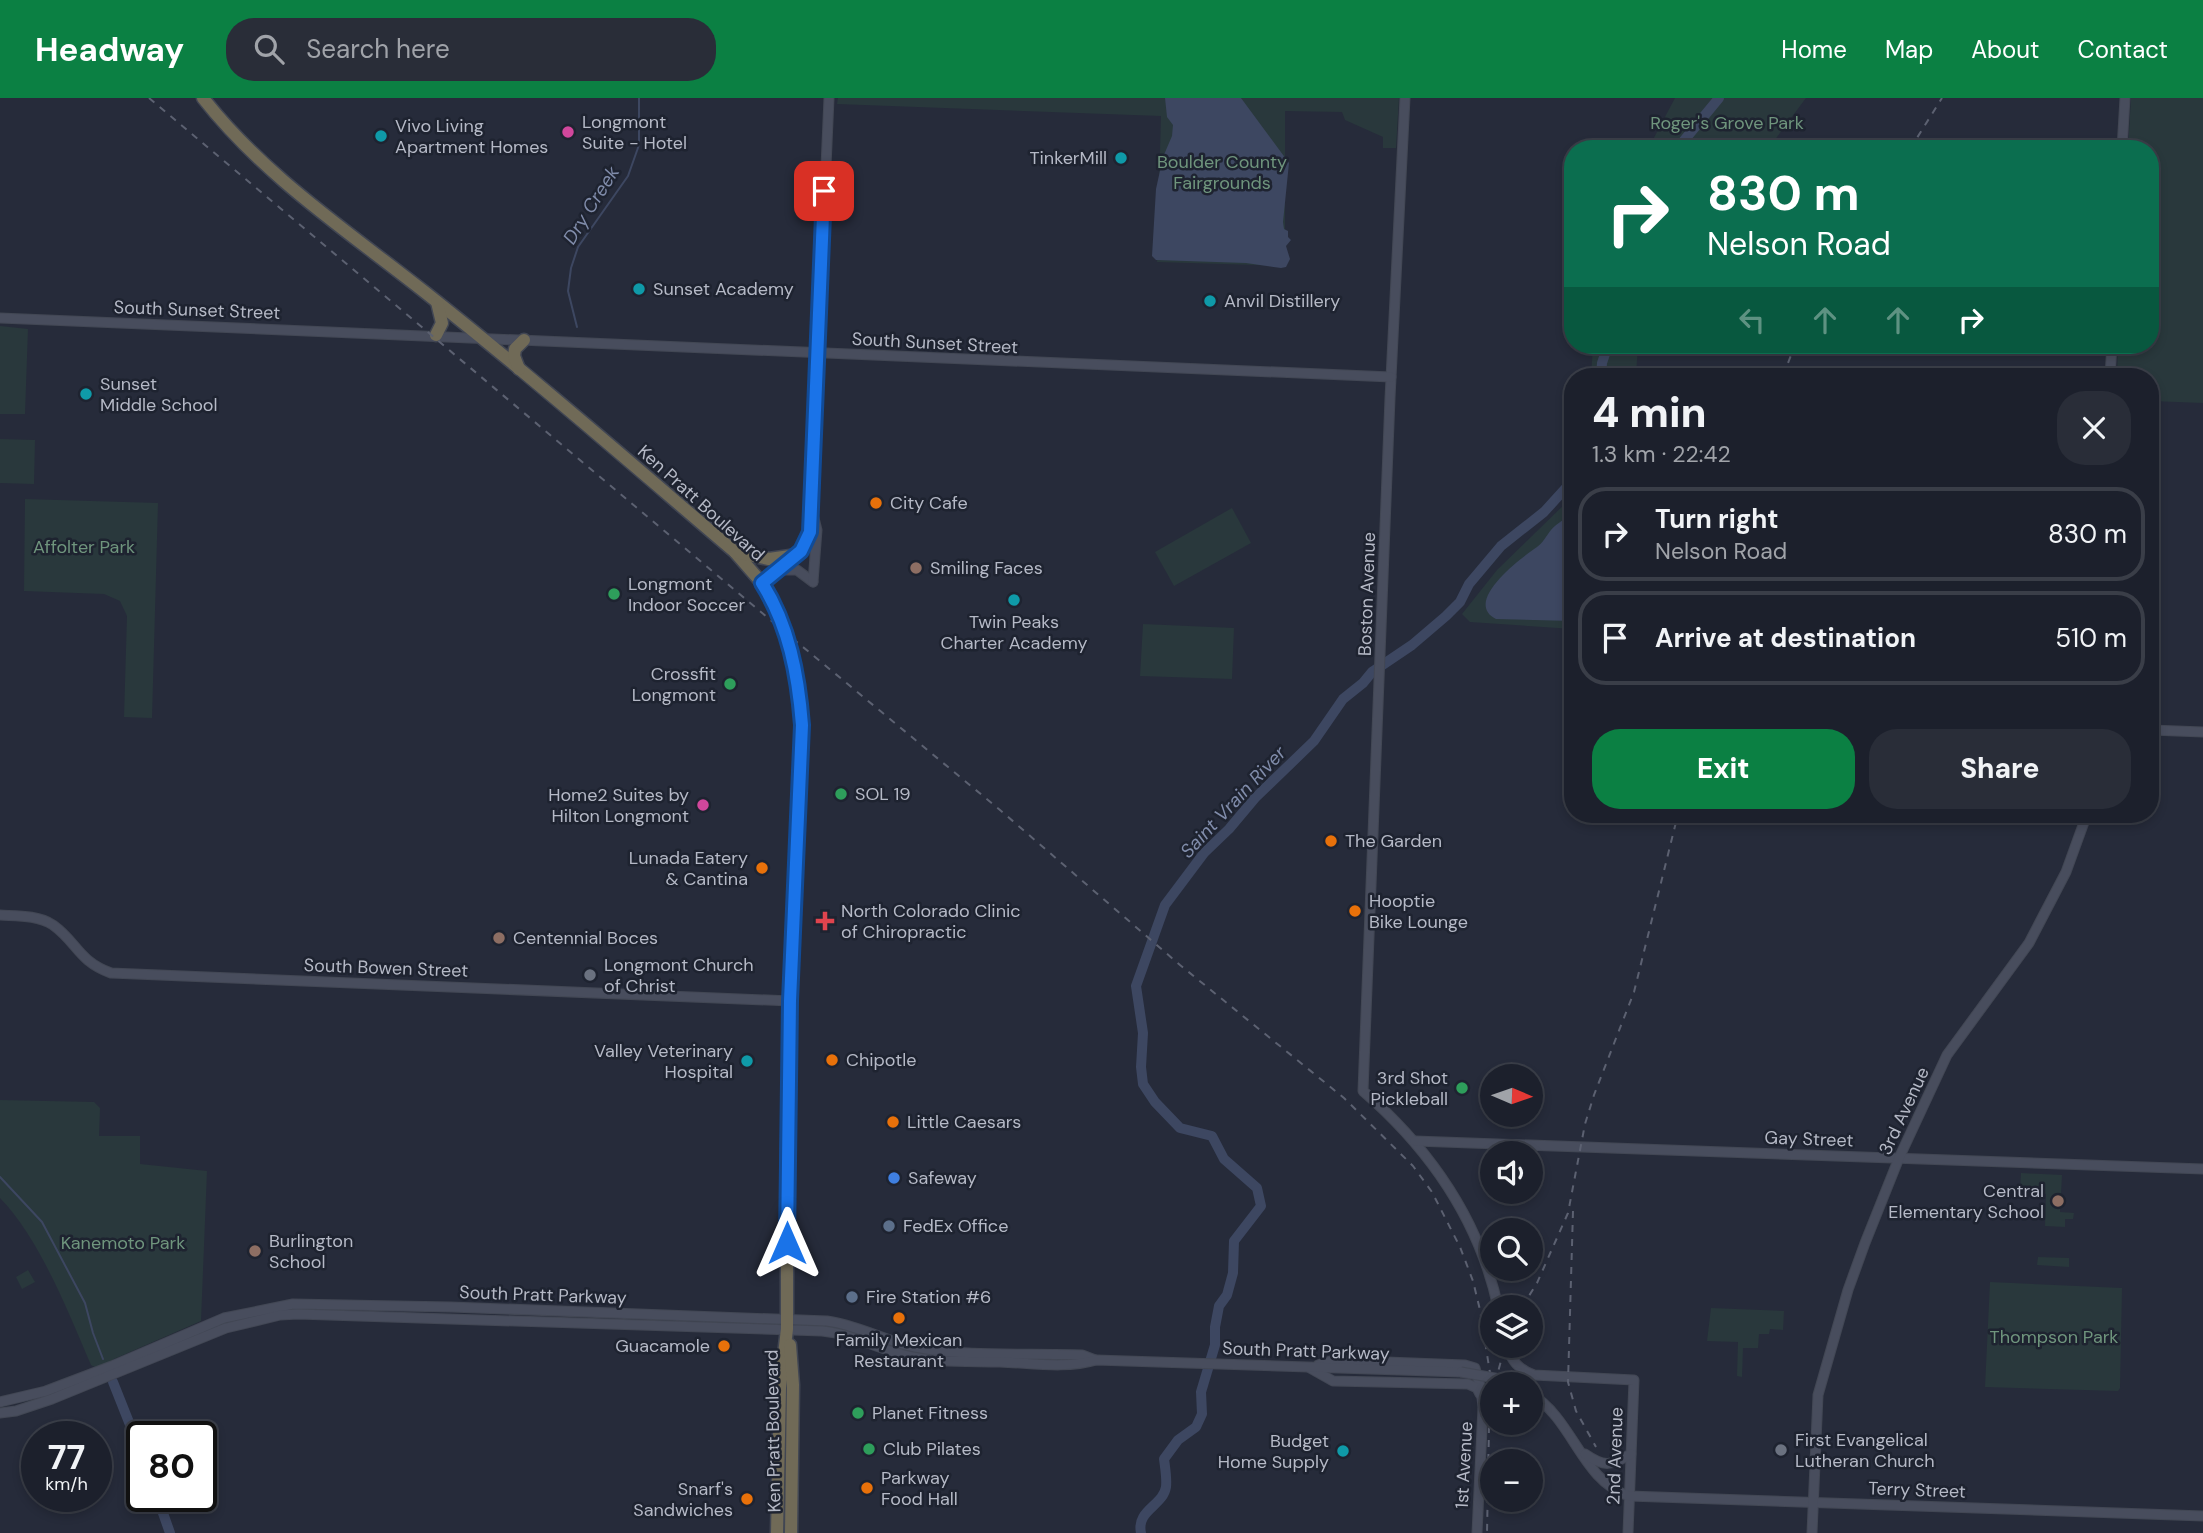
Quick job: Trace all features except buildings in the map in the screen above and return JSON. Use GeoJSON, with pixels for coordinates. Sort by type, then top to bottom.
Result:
{"type":"FeatureCollection","features":[{"type":"Feature","properties":{"kind":"highway","name":"Ken Pratt Boulevard"},"geometry":{"type":"LineString","coordinates":[[203,98],[264,163],[481,338],[735,552],[762,583],[783,625],[794,664],[800,702],[801,754],[790,1001],[787,1324],[780,1388],[777,1533]]}},
{"type":"Feature","properties":{"kind":"highway"},"geometry":{"type":"LineString","coordinates":[[430,335],[442,323],[436,302]]}},
{"type":"Feature","properties":{"kind":"highway"},"geometry":{"type":"LineString","coordinates":[[521,372],[514,356],[518,345],[524,340]]}},
{"type":"Feature","properties":{"kind":"highway"},"geometry":{"type":"LineString","coordinates":[[735,552],[769,559],[797,555]]}},
{"type":"Feature","properties":{"kind":"highway","name":"Ken Pratt Boulevard"},"geometry":{"type":"LineString","coordinates":[[787,1324],[793,1364],[791,1533]]}},
{"type":"Feature","properties":{"kind":"street"},"geometry":{"type":"LineString","coordinates":[[762,583],[797,555],[809,539],[829,98]]}},
{"type":"Feature","properties":{"kind":"street","name":"Boston Avenue"},"geometry":{"type":"LineString","coordinates":[[1405,98],[1391,377],[1363,1091],[1415,1140]]}},
{"type":"Feature","properties":{"kind":"street"},"geometry":{"type":"LineString","coordinates":[[2123,140],[2125,98]]}},
{"type":"Feature","properties":{"kind":"street","name":"South Sunset Street"},"geometry":{"type":"LineString","coordinates":[[0,318],[1391,377]]}},
{"type":"Feature","properties":{"kind":"street"},"geometry":{"type":"LineString","coordinates":[[777,571],[797,570],[813,582],[817,530],[812,509]]}},
{"type":"Feature","properties":{"kind":"street"},"geometry":{"type":"LineString","coordinates":[[2159,730],[2203,733]]}},
{"type":"Feature","properties":{"kind":"street","name":"3rd Avenue"},"geometry":{"type":"LineString","coordinates":[[1812,1533],[1819,1387],[1848,1290],[1899,1158],[1947,1055],[2029,943],[2066,872],[2084,823]]}},
{"type":"Feature","properties":{"kind":"street","name":"South Bowen Street"},"geometry":{"type":"LineString","coordinates":[[0,915],[31,917],[45,921],[62,933],[90,963],[111,973],[790,1001]]}},
{"type":"Feature","properties":{"kind":"street"},"geometry":{"type":"LineString","coordinates":[[1415,1140],[1453,1194],[1468,1222],[1488,1269],[1495,1295]]}},
{"type":"Feature","properties":{"kind":"street","name":"Gay Street"},"geometry":{"type":"LineString","coordinates":[[1415,1140],[2203,1170]]}},
{"type":"Feature","properties":{"kind":"street","name":"South Pratt Parkway"},"geometry":{"type":"LineString","coordinates":[[0,1402],[47,1391],[224,1318],[293,1304],[451,1307],[787,1324],[836,1332],[903,1355],[923,1359],[1049,1364],[1084,1364],[1096,1360],[1461,1372],[1480,1375]]}},
{"type":"Feature","properties":{"kind":"street","name":"South Pratt Parkway"},"geometry":{"type":"LineString","coordinates":[[0,1413],[52,1399],[226,1328],[280,1315],[435,1317],[569,1324],[787,1324]]}},
{"type":"Feature","properties":{"kind":"street"},"geometry":{"type":"LineString","coordinates":[[1512,1358],[1525,1372],[1539,1376],[1606,1378],[1621,1382],[1633,1408]]}},
{"type":"Feature","properties":{"kind":"street","name":"1st Avenue"},"geometry":{"type":"LineString","coordinates":[[1309,1367],[1334,1360],[1465,1365],[1472,1366],[1477,1373],[1480,1389]]}},
{"type":"Feature","properties":{"kind":"street","name":"1st Avenue"},"geometry":{"type":"LineString","coordinates":[[1309,1367],[1333,1381],[1472,1385],[1480,1396]]}},
{"type":"Feature","properties":{"kind":"street","name":"2nd Avenue"},"geometry":{"type":"LineString","coordinates":[[1606,1378],[1634,1380],[1628,1533]]}},
{"type":"Feature","properties":{"kind":"street"},"geometry":{"type":"LineString","coordinates":[[1543,1404],[1556,1415],[1602,1481],[1629,1496]]}},
{"type":"Feature","properties":{"kind":"street","name":"1st Avenue"},"geometry":{"type":"LineString","coordinates":[[1478,1533],[1481,1435]]}},
{"type":"Feature","properties":{"kind":"street"},"geometry":{"type":"LineString","coordinates":[[1578,1448],[1606,1464],[1616,1463],[1631,1454]]}},
{"type":"Feature","properties":{"kind":"street","name":"Terry Street"},"geometry":{"type":"LineString","coordinates":[[1629,1496],[2203,1516]]}},
{"type":"Feature","properties":{"kind":"green space","name":"Boulder County Fairgrounds"},"geometry":{"type":"Polygon","coordinates":[[[838,98],[1399,98],[1396,148],[1383,148],[1383,137],[1345,120],[1342,112],[1285,111],[1285,266],[1157,262],[1161,116],[837,104],[838,98]]]}},
{"type":"Feature","properties":{"kind":"green space","name":"Roger's Grove Park"},"geometry":{"type":"Polygon","coordinates":[[[1675,98],[1806,98],[1775,140],[1653,140],[1675,98]]]}},
{"type":"Feature","properties":{"kind":"green space"},"geometry":{"type":"Polygon","coordinates":[[[2131,98],[2203,98],[2203,403],[2159,401],[2159,368],[2117,368],[2118,354],[2159,354],[2159,140],[2129,140],[2131,98]]]}},
{"type":"Feature","properties":{"kind":"green space"},"geometry":{"type":"Polygon","coordinates":[[[0,326],[28,329],[25,414],[0,414],[0,326]]]}},
{"type":"Feature","properties":{"kind":"green space"},"geometry":{"type":"Polygon","coordinates":[[[1592,354],[1637,354],[1637,368],[1592,368],[1592,354]]]}},
{"type":"Feature","properties":{"kind":"green space"},"geometry":{"type":"Polygon","coordinates":[[[0,439],[35,440],[34,484],[0,483],[0,439]]]}},
{"type":"Feature","properties":{"kind":"green space","name":"Affolter Park"},"geometry":{"type":"Polygon","coordinates":[[[25,499],[158,503],[152,718],[124,717],[127,616],[120,601],[104,594],[24,591],[25,499]]]}},
{"type":"Feature","properties":{"kind":"green space"},"geometry":{"type":"Polygon","coordinates":[[[1564,505],[1564,628],[1470,622],[1462,614],[1497,570],[1564,505]]]}},
{"type":"Feature","properties":{"kind":"green space"},"geometry":{"type":"Polygon","coordinates":[[[1232,508],[1251,543],[1174,586],[1155,552],[1232,508]]]}},
{"type":"Feature","properties":{"kind":"green space"},"geometry":{"type":"Polygon","coordinates":[[[1143,624],[1234,628],[1232,679],[1140,676],[1143,624]]]}},
{"type":"Feature","properties":{"kind":"green space","name":"Kanemoto Park"},"geometry":{"type":"Polygon","coordinates":[[[0,1100],[94,1102],[100,1108],[99,1136],[140,1136],[140,1164],[207,1171],[201,1321],[103,1366],[91,1365],[40,1255],[28,1234],[0,1198],[0,1100]]]}},
{"type":"Feature","properties":{"kind":"green space"},"geometry":{"type":"Polygon","coordinates":[[[2021,1173],[2062,1175],[2060,1212],[2074,1213],[2073,1219],[2065,1219],[2065,1227],[2045,1226],[2046,1194],[2020,1190],[2021,1173]]]}},
{"type":"Feature","properties":{"kind":"green space"},"geometry":{"type":"Polygon","coordinates":[[[2038,1257],[2069,1258],[2069,1267],[2037,1265],[2038,1257]]]}},
{"type":"Feature","properties":{"kind":"green space"},"geometry":{"type":"Polygon","coordinates":[[[28,1270],[35,1282],[22,1289],[16,1277],[28,1270]]]}},
{"type":"Feature","properties":{"kind":"green space","name":"Thompson Park"},"geometry":{"type":"Polygon","coordinates":[[[1990,1282],[2122,1288],[2118,1391],[1985,1387],[1990,1282]]]}},
{"type":"Feature","properties":{"kind":"green space"},"geometry":{"type":"Polygon","coordinates":[[[1711,1308],[1784,1311],[1783,1330],[1770,1329],[1769,1334],[1759,1334],[1758,1348],[1743,1348],[1742,1377],[1737,1376],[1738,1342],[1707,1341],[1711,1308]]]}},
{"type":"Feature","properties":{"kind":"water","name":"Boulder County Fairgrounds"},"geometry":{"type":"Polygon","coordinates":[[[1165,98],[1241,98],[1289,163],[1283,222],[1291,240],[1286,246],[1290,259],[1286,267],[1156,260],[1152,256],[1156,189],[1173,125],[1167,117],[1165,98]]]}},
{"type":"Feature","properties":{"kind":"water"},"geometry":{"type":"Polygon","coordinates":[[[1564,520],[1564,621],[1496,619],[1487,611],[1486,602],[1490,592],[1508,570],[1539,545],[1564,520]]]}},
{"type":"Feature","properties":{"kind":"waterway","name":"Dry Creek"},"geometry":{"type":"LineString","coordinates":[[577,327],[568,291],[571,268],[578,247],[628,176],[639,145],[639,98]]}},
{"type":"Feature","properties":{"kind":"waterway","name":"Saint Vrain River"},"geometry":{"type":"LineString","coordinates":[[1684,140],[1719,98]]}},
{"type":"Feature","properties":{"kind":"waterway","name":"Saint Vrain River"},"geometry":{"type":"LineString","coordinates":[[1602,368],[1605,354]]}},
{"type":"Feature","properties":{"kind":"waterway","name":"Saint Vrain River"},"geometry":{"type":"LineString","coordinates":[[1141,1533],[1142,1519],[1160,1499],[1166,1487],[1164,1459],[1178,1440],[1196,1427],[1202,1414],[1201,1392],[1215,1345],[1219,1306],[1227,1295],[1233,1273],[1234,1241],[1261,1206],[1257,1188],[1224,1159],[1212,1136],[1180,1128],[1155,1102],[1143,1084],[1143,1033],[1136,986],[1165,905],[1204,853],[1255,798],[1314,741],[1343,699],[1372,672],[1412,645],[1446,616],[1460,602],[1469,584],[1501,546],[1544,512],[1564,490]]}},
{"type":"Feature","properties":{"kind":"waterway"},"geometry":{"type":"LineString","coordinates":[[0,1177],[42,1222],[85,1303],[103,1359]]}},
{"type":"Feature","properties":{"kind":"waterway"},"geometry":{"type":"LineString","coordinates":[[113,1382],[128,1421]]}},
{"type":"Feature","properties":{"kind":"waterway"},"geometry":{"type":"LineString","coordinates":[[163,1512],[170,1533]]}},
{"type":"Feature","properties":{"kind":"railway"},"geometry":{"type":"LineString","coordinates":[[149,98],[1000,810],[1180,965],[1344,1098],[1413,1166],[1432,1192],[1460,1247],[1473,1281],[1480,1310],[1490,1373],[1487,1533]]}},
{"type":"Feature","properties":{"kind":"railway"},"geometry":{"type":"LineString","coordinates":[[1916,140],[1942,98]]}},
{"type":"Feature","properties":{"kind":"railway"},"geometry":{"type":"LineString","coordinates":[[1786,368],[1792,354]]}},
{"type":"Feature","properties":{"kind":"railway"},"geometry":{"type":"LineString","coordinates":[[1530,1295],[1568,1213],[1585,1124],[1634,992],[1676,823]]}},
{"type":"Feature","properties":{"kind":"railway"},"geometry":{"type":"LineString","coordinates":[[1573,1211],[1568,1382],[1576,1411],[1596,1447]]}},
{"type":"Feature","properties":{"kind":"railway"},"geometry":{"type":"LineString","coordinates":[[1498,1372],[1502,1358]]}},
{"type":"Feature","properties":{"kind":"place","name":"Longmont Suite - Hotel"},"geometry":{"type":"Point","coordinates":[568,132]}},
{"type":"Feature","properties":{"kind":"place","name":"Vivo Living Apartment Homes"},"geometry":{"type":"Point","coordinates":[381,136]}},
{"type":"Feature","properties":{"kind":"place","name":"TinkerMill"},"geometry":{"type":"Point","coordinates":[1121,158]}},
{"type":"Feature","properties":{"kind":"place","name":"Sunset Academy"},"geometry":{"type":"Point","coordinates":[639,289]}},
{"type":"Feature","properties":{"kind":"place","name":"Anvil Distillery"},"geometry":{"type":"Point","coordinates":[1210,301]}},
{"type":"Feature","properties":{"kind":"place","name":"Sunset Middle School"},"geometry":{"type":"Point","coordinates":[86,394]}},
{"type":"Feature","properties":{"kind":"place","name":"City Cafe"},"geometry":{"type":"Point","coordinates":[876,503]}},
{"type":"Feature","properties":{"kind":"place","name":"Smiling Faces"},"geometry":{"type":"Point","coordinates":[916,568]}},
{"type":"Feature","properties":{"kind":"place","name":"Longmont Indoor Soccer"},"geometry":{"type":"Point","coordinates":[614,594]}},
{"type":"Feature","properties":{"kind":"place","name":"Twin Peaks Charter Academy"},"geometry":{"type":"Point","coordinates":[1014,600]}},
{"type":"Feature","properties":{"kind":"place","name":"Crossfit Longmont"},"geometry":{"type":"Point","coordinates":[730,684]}},
{"type":"Feature","properties":{"kind":"place","name":"SOL 19"},"geometry":{"type":"Point","coordinates":[841,794]}},
{"type":"Feature","properties":{"kind":"place","name":"Home2 Suites by Hilton Longmont"},"geometry":{"type":"Point","coordinates":[703,805]}},
{"type":"Feature","properties":{"kind":"place","name":"The Garden"},"geometry":{"type":"Point","coordinates":[1331,841]}},
{"type":"Feature","properties":{"kind":"place","name":"Lunada Eatery & Cantina"},"geometry":{"type":"Point","coordinates":[762,868]}},
{"type":"Feature","properties":{"kind":"place","name":"Hooptie Bike Lounge"},"geometry":{"type":"Point","coordinates":[1355,911]}},
{"type":"Feature","properties":{"kind":"place","name":"North Colorado Clinic of Chiropractic"},"geometry":{"type":"Point","coordinates":[825,921]}},
{"type":"Feature","properties":{"kind":"place","name":"Centennial Boces"},"geometry":{"type":"Point","coordinates":[499,938]}},
{"type":"Feature","properties":{"kind":"place","name":"Longmont Church of Christ"},"geometry":{"type":"Point","coordinates":[590,975]}},
{"type":"Feature","properties":{"kind":"place","name":"Chipotle"},"geometry":{"type":"Point","coordinates":[832,1060]}},
{"type":"Feature","properties":{"kind":"place","name":"Valley Veterinary Hospital"},"geometry":{"type":"Point","coordinates":[747,1061]}},
{"type":"Feature","properties":{"kind":"place","name":"3rd Shot Pickleball"},"geometry":{"type":"Point","coordinates":[1462,1088]}},
{"type":"Feature","properties":{"kind":"place","name":"Little Caesars"},"geometry":{"type":"Point","coordinates":[893,1122]}},
{"type":"Feature","properties":{"kind":"place","name":"Safeway"},"geometry":{"type":"Point","coordinates":[894,1178]}},
{"type":"Feature","properties":{"kind":"place","name":"Central Elementary School"},"geometry":{"type":"Point","coordinates":[2058,1201]}},
{"type":"Feature","properties":{"kind":"place","name":"FedEx Office"},"geometry":{"type":"Point","coordinates":[889,1226]}},
{"type":"Feature","properties":{"kind":"place","name":"Burlington School"},"geometry":{"type":"Point","coordinates":[255,1251]}},
{"type":"Feature","properties":{"kind":"place","name":"Fire Station #6"},"geometry":{"type":"Point","coordinates":[852,1297]}},
{"type":"Feature","properties":{"kind":"place","name":"Family Mexican Restaurant"},"geometry":{"type":"Point","coordinates":[899,1318]}},
{"type":"Feature","properties":{"kind":"place","name":"Guacamole"},"geometry":{"type":"Point","coordinates":[724,1346]}},
{"type":"Feature","properties":{"kind":"place","name":"Planet Fitness"},"geometry":{"type":"Point","coordinates":[858,1413]}},
{"type":"Feature","properties":{"kind":"place","name":"Club Pilates"},"geometry":{"type":"Point","coordinates":[869,1449]}},
{"type":"Feature","properties":{"kind":"place","name":"First Evangelical Lutheran Church"},"geometry":{"type":"Point","coordinates":[1781,1450]}},
{"type":"Feature","properties":{"kind":"place","name":"Budget Home Supply"},"geometry":{"type":"Point","coordinates":[1343,1451]}},
{"type":"Feature","properties":{"kind":"place","name":"Parkway Food Hall"},"geometry":{"type":"Point","coordinates":[867,1488]}},
{"type":"Feature","properties":{"kind":"place","name":"Snarf's Sandwiches"},"geometry":{"type":"Point","coordinates":[747,1499]}},
{"type":"Feature","properties":{"kind":"route"},"geometry":{"type":"LineString","coordinates":[[787,1243],[790,1001],[802,725],[798,683],[789,644],[778,610],[762,583],[801,551],[809,539],[824,191]]}}]}
